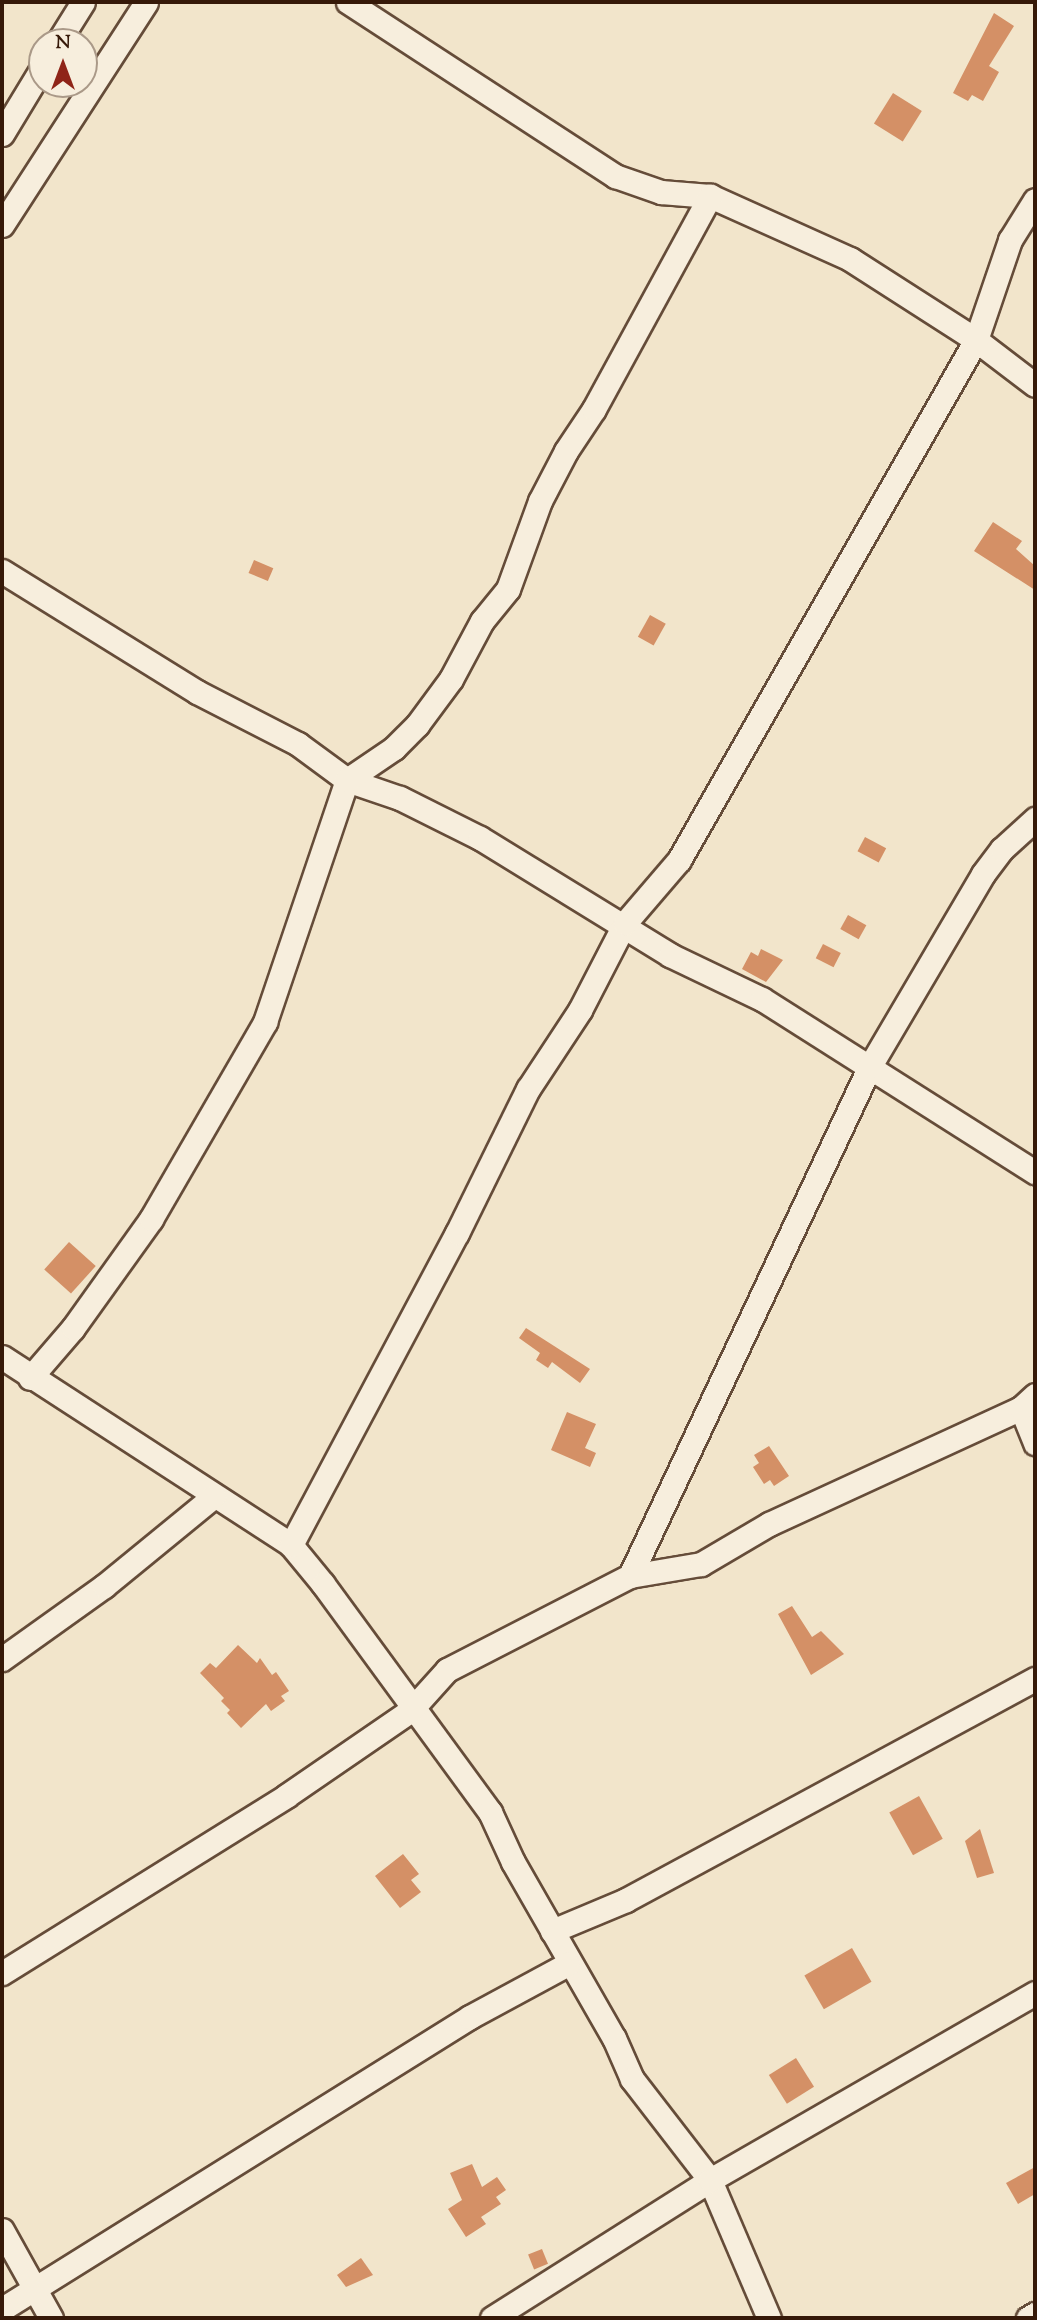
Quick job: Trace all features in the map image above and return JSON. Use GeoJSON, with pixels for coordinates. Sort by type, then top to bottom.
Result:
{"type":"FeatureCollection","features":[{"type":"Feature","properties":{"kind":"street"},"geometry":{"type":"LineString","coordinates":[[67,28],[83,2]]}},
{"type":"Feature","properties":{"kind":"street"},"geometry":{"type":"LineString","coordinates":[[2,225],[146,2]]}},
{"type":"Feature","properties":{"kind":"street"},"geometry":{"type":"LineString","coordinates":[[348,2],[615,176],[661,192],[710,196],[850,258],[976,340],[1035,385]]}},
{"type":"Feature","properties":{"kind":"street"},"geometry":{"type":"LineString","coordinates":[[2,134],[28,91]]}},
{"type":"Feature","properties":{"kind":"street"},"geometry":{"type":"LineString","coordinates":[[30,1378],[73,1328],[151,1219],[265,1022],[347,780],[394,748],[417,725],[508,589],[540,501],[566,451],[594,409],[710,196]]}},
{"type":"Feature","properties":{"kind":"street"},"geometry":{"type":"LineString","coordinates":[[291,1545],[457,1233],[528,1089],[580,1010],[625,923],[679,860],[976,340],[1010,240],[1035,200]]}},
{"type":"Feature","properties":{"kind":"street"},"geometry":{"type":"LineString","coordinates":[[2,571],[197,692],[298,744],[347,780],[400,798],[480,838],[586,905],[625,923],[670,955],[762,999],[1035,1172]]}},
{"type":"Feature","properties":{"kind":"street"},"geometry":{"type":"LineString","coordinates":[[630,1576],[870,1066],[983,874],[1002,849],[1035,819]]}},
{"type":"Feature","properties":{"kind":"street"},"geometry":{"type":"LineString","coordinates":[[2,1357],[30,1378],[291,1545],[360,1633],[411,1710],[491,1812],[568,1964],[614,2038],[632,2079],[710,2180],[769,2318]]}},
{"type":"Feature","properties":{"kind":"street"},"geometry":{"type":"LineString","coordinates":[[2,1973],[286,1797],[411,1710],[447,1670],[630,1576],[701,1564],[769,1524],[1028,1401],[1035,1443]]}},
{"type":"Feature","properties":{"kind":"street"},"geometry":{"type":"LineString","coordinates":[[2,1660],[104,1586],[214,1496]]}},
{"type":"Feature","properties":{"kind":"street"},"geometry":{"type":"LineString","coordinates":[[552,1931],[625,1900],[1035,1679]]}},
{"type":"Feature","properties":{"kind":"street"},"geometry":{"type":"LineString","coordinates":[[2,2309],[34,2292],[470,2017],[568,1964]]}},
{"type":"Feature","properties":{"kind":"street"},"geometry":{"type":"LineString","coordinates":[[492,2318],[710,2180],[1035,1993]]}},
{"type":"Feature","properties":{"kind":"street"},"geometry":{"type":"LineString","coordinates":[[2,2230],[34,2292],[51,2318]]}},
{"type":"Feature","properties":{"kind":"street"},"geometry":{"type":"LineString","coordinates":[[1028,2318],[1035,2314]]}},
{"type":"Feature","properties":{"kind":"building"},"geometry":{"type":"Polygon","coordinates":[[[994,13],[1014,26],[989,66],[999,72],[983,101],[972,95],[968,101],[953,93],[994,13]]]}},
{"type":"Feature","properties":{"kind":"building"},"geometry":{"type":"Polygon","coordinates":[[[893,93],[922,111],[903,142],[874,124],[893,93]]]}},
{"type":"Feature","properties":{"kind":"building"},"geometry":{"type":"Polygon","coordinates":[[[993,522],[1022,541],[1016,549],[1035,566],[1035,590],[974,551],[993,522]]]}},
{"type":"Feature","properties":{"kind":"building"},"geometry":{"type":"Polygon","coordinates":[[[254,560],[273,568],[268,581],[249,573],[254,560]]]}},
{"type":"Feature","properties":{"kind":"building"},"geometry":{"type":"Polygon","coordinates":[[[650,615],[666,624],[654,646],[638,637],[650,615]]]}},
{"type":"Feature","properties":{"kind":"building"},"geometry":{"type":"Polygon","coordinates":[[[865,837],[886,848],[879,862],[857,851],[865,837]]]}},
{"type":"Feature","properties":{"kind":"building"},"geometry":{"type":"Polygon","coordinates":[[[848,915],[866,925],[859,939],[840,929],[848,915]]]}},
{"type":"Feature","properties":{"kind":"building"},"geometry":{"type":"Polygon","coordinates":[[[823,944],[841,953],[834,967],[816,958],[823,944]]]}},
{"type":"Feature","properties":{"kind":"building"},"geometry":{"type":"Polygon","coordinates":[[[761,949],[783,960],[766,982],[742,969],[751,952],[758,956],[761,949]]]}},
{"type":"Feature","properties":{"kind":"building"},"geometry":{"type":"Polygon","coordinates":[[[69,1242],[96,1266],[71,1294],[44,1269],[69,1242]]]}},
{"type":"Feature","properties":{"kind":"building"},"geometry":{"type":"Polygon","coordinates":[[[526,1328],[590,1369],[580,1383],[552,1362],[548,1368],[536,1360],[540,1353],[519,1338],[526,1328]]]}},
{"type":"Feature","properties":{"kind":"building"},"geometry":{"type":"Polygon","coordinates":[[[567,1412],[596,1424],[585,1448],[596,1453],[590,1467],[551,1450],[567,1412]]]}},
{"type":"Feature","properties":{"kind":"building"},"geometry":{"type":"Polygon","coordinates":[[[769,1446],[789,1476],[774,1486],[770,1480],[764,1484],[753,1467],[759,1463],[754,1455],[769,1446]]]}},
{"type":"Feature","properties":{"kind":"building"},"geometry":{"type":"Polygon","coordinates":[[[792,1606],[812,1637],[821,1631],[844,1654],[811,1675],[778,1614],[792,1606]]]}},
{"type":"Feature","properties":{"kind":"building"},"geometry":{"type":"Polygon","coordinates":[[[238,1645],[257,1663],[260,1658],[272,1675],[276,1672],[289,1691],[281,1696],[285,1701],[271,1711],[266,1704],[241,1728],[227,1713],[230,1710],[221,1701],[224,1698],[200,1673],[210,1663],[216,1668],[238,1645]]]}},
{"type":"Feature","properties":{"kind":"building"},"geometry":{"type":"Polygon","coordinates":[[[919,1796],[943,1839],[913,1855],[889,1812],[919,1796]]]}},
{"type":"Feature","properties":{"kind":"building"},"geometry":{"type":"Polygon","coordinates":[[[980,1829],[994,1873],[977,1878],[965,1841],[980,1829]]]}},
{"type":"Feature","properties":{"kind":"building"},"geometry":{"type":"Polygon","coordinates":[[[403,1854],[419,1874],[411,1880],[421,1892],[400,1908],[375,1876],[403,1854]]]}},
{"type":"Feature","properties":{"kind":"building"},"geometry":{"type":"Polygon","coordinates":[[[852,1948],[872,1982],[824,2009],[804,1976],[852,1948]]]}},
{"type":"Feature","properties":{"kind":"building"},"geometry":{"type":"Polygon","coordinates":[[[796,2058],[814,2087],[787,2104],[769,2075],[796,2058]]]}},
{"type":"Feature","properties":{"kind":"building"},"geometry":{"type":"Polygon","coordinates":[[[472,2164],[482,2187],[497,2177],[506,2190],[496,2197],[501,2204],[481,2217],[486,2224],[466,2237],[448,2209],[462,2200],[450,2173],[472,2164]]]}},
{"type":"Feature","properties":{"kind":"building"},"geometry":{"type":"Polygon","coordinates":[[[1035,2167],[1035,2194],[1018,2204],[1006,2183],[1035,2167]]]}},
{"type":"Feature","properties":{"kind":"building"},"geometry":{"type":"Polygon","coordinates":[[[542,2249],[548,2264],[534,2269],[528,2255],[542,2249]]]}},
{"type":"Feature","properties":{"kind":"building"},"geometry":{"type":"Polygon","coordinates":[[[361,2258],[373,2275],[346,2287],[337,2275],[361,2258]]]}}]}
